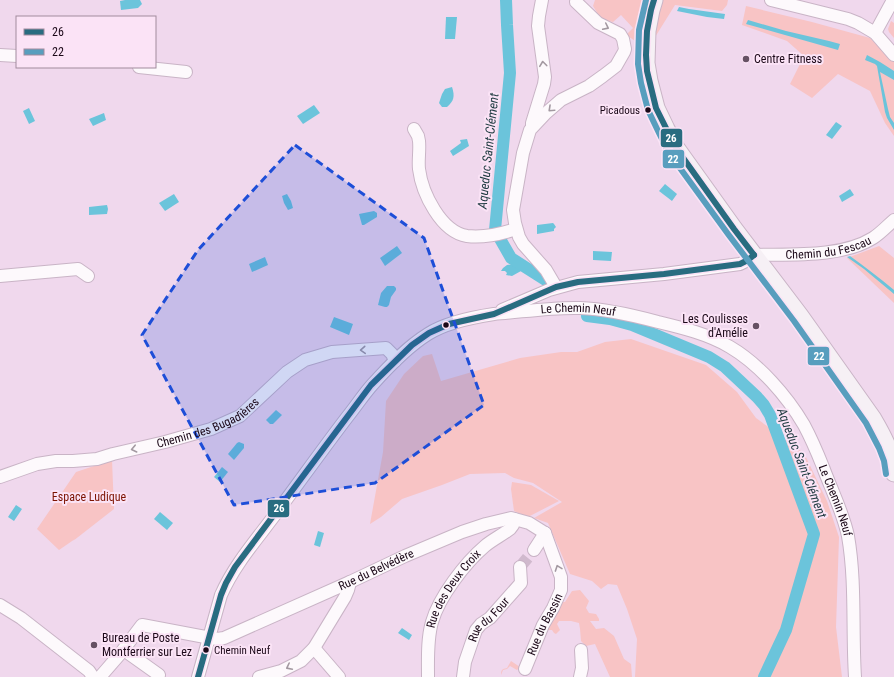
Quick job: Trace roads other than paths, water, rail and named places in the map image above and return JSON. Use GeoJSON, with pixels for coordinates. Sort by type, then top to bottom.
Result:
{"type":"FeatureCollection","features":[{"type":"Feature","properties":{"kind":"street"},"geometry":{"type":"LineString","coordinates":[[542,0],[538,26],[545,77],[532,123],[534,132],[527,139],[520,165],[513,217],[516,229],[523,244],[546,270],[556,287]]}},
{"type":"Feature","properties":{"kind":"street"},"geometry":{"type":"LineString","coordinates":[[771,0],[848,19],[858,23],[875,33],[894,55]]}},
{"type":"Feature","properties":{"kind":"street"},"geometry":{"type":"LineString","coordinates":[[875,33],[893,0]]}},
{"type":"Feature","properties":{"kind":"street"},"geometry":{"type":"LineString","coordinates":[[532,128],[556,104],[589,86],[616,66],[624,52],[625,47],[622,36],[598,23],[576,1]]}},
{"type":"Feature","properties":{"kind":"street"},"geometry":{"type":"LineString","coordinates":[[653,1],[647,31],[646,63],[656,108],[666,130],[676,148],[737,233],[800,316],[873,419],[882,433],[891,455],[894,473]]}},
{"type":"Feature","properties":{"kind":"street"},"geometry":{"type":"LineString","coordinates":[[0,55],[16,56]]}},
{"type":"Feature","properties":{"kind":"street"},"geometry":{"type":"LineString","coordinates":[[148,68],[186,72]]}},
{"type":"Feature","properties":{"kind":"street"},"geometry":{"type":"LineString","coordinates":[[414,129],[419,141],[419,171],[423,186],[433,208],[448,226],[458,233],[467,236],[502,234],[516,229]]}},
{"type":"Feature","properties":{"kind":"street","name":"Chemin du Fescau"},"geometry":{"type":"LineString","coordinates":[[754,255],[808,255],[847,249],[872,239],[880,234],[894,220]]}},
{"type":"Feature","properties":{"kind":"street"},"geometry":{"type":"LineString","coordinates":[[494,314],[556,287],[586,281],[664,274],[740,264],[754,255]]}},
{"type":"Feature","properties":{"kind":"street"},"geometry":{"type":"LineString","coordinates":[[0,276],[78,269],[88,276]]}},
{"type":"Feature","properties":{"kind":"street","name":"Le Chemin Neuf"},"geometry":{"type":"LineString","coordinates":[[198,677],[221,596],[226,582],[235,567],[371,385],[395,361],[412,345],[429,333],[449,324],[494,314],[567,308],[596,309],[624,313],[710,338],[739,353],[762,372],[788,401],[804,425],[819,457],[845,524],[852,573],[856,677]]}},
{"type":"Feature","properties":{"kind":"street","name":"Chemin des Bugadières"},"geometry":{"type":"LineString","coordinates":[[0,477],[37,464],[56,461],[98,459],[211,429],[240,416],[287,372],[305,360],[332,352],[386,348],[392,354],[395,361]]}},
{"type":"Feature","properties":{"kind":"street","name":"Rue du Belvédère"},"geometry":{"type":"LineString","coordinates":[[124,650],[142,624],[209,638],[224,638],[231,636],[405,556],[462,532],[498,520],[511,518],[529,523],[545,533]]}},
{"type":"Feature","properties":{"kind":"street","name":"Rue des Deux Croix"},"geometry":{"type":"LineString","coordinates":[[428,677],[430,628],[441,600],[470,562],[486,546],[510,529],[513,525],[514,519]]}},
{"type":"Feature","properties":{"kind":"street"},"geometry":{"type":"LineString","coordinates":[[534,550],[545,533]]}},
{"type":"Feature","properties":{"kind":"street","name":"Rue du Bassin"},"geometry":{"type":"LineString","coordinates":[[525,669],[543,625],[561,590],[561,577],[545,533]]}},
{"type":"Feature","properties":{"kind":"street","name":"Rue du Four"},"geometry":{"type":"LineString","coordinates":[[463,677],[465,662],[476,630],[481,624],[490,618],[521,584],[520,567]]}},
{"type":"Feature","properties":{"kind":"street"},"geometry":{"type":"LineString","coordinates":[[259,677],[281,671],[301,661],[314,648],[345,597],[350,582]]}},
{"type":"Feature","properties":{"kind":"street"},"geometry":{"type":"LineString","coordinates":[[0,606],[21,618],[89,671],[93,677]]}},
{"type":"Feature","properties":{"kind":"street"},"geometry":{"type":"LineString","coordinates":[[314,648],[339,677]]}},
{"type":"Feature","properties":{"kind":"street"},"geometry":{"type":"LineString","coordinates":[[100,677],[124,650],[159,675]]}},
{"type":"Feature","properties":{"kind":"street"},"geometry":{"type":"LineString","coordinates":[[580,677],[582,668],[581,650]]}},
{"type":"Feature","properties":{"kind":"water"},"geometry":{"type":"Polygon","coordinates":[[[140,0],[142,4],[138,8],[121,10],[120,1],[140,0]]]}},
{"type":"Feature","properties":{"kind":"water"},"geometry":{"type":"Polygon","coordinates":[[[679,7],[725,14],[724,19],[677,11],[679,7]]]}},
{"type":"Feature","properties":{"kind":"water"},"geometry":{"type":"Polygon","coordinates":[[[446,17],[457,17],[455,39],[445,39],[446,17]]]}},
{"type":"Feature","properties":{"kind":"water"},"geometry":{"type":"Polygon","coordinates":[[[748,20],[840,44],[838,50],[746,24],[748,20]]]}},
{"type":"Feature","properties":{"kind":"water"},"geometry":{"type":"Polygon","coordinates":[[[867,55],[894,71],[894,80],[880,72],[890,117],[894,123],[894,130],[885,112],[877,66],[865,60],[867,55]]]}},
{"type":"Feature","properties":{"kind":"water"},"geometry":{"type":"Polygon","coordinates":[[[452,87],[454,96],[451,103],[447,107],[442,107],[439,103],[442,94],[445,89],[452,87]]]}},
{"type":"Feature","properties":{"kind":"water"},"geometry":{"type":"Polygon","coordinates":[[[314,105],[320,113],[303,124],[297,116],[314,105]]]}},
{"type":"Feature","properties":{"kind":"water"},"geometry":{"type":"Polygon","coordinates":[[[29,108],[35,121],[29,124],[23,111],[29,108]]]}},
{"type":"Feature","properties":{"kind":"water"},"geometry":{"type":"Polygon","coordinates":[[[104,113],[106,120],[93,126],[89,119],[104,113]]]}},
{"type":"Feature","properties":{"kind":"water"},"geometry":{"type":"Polygon","coordinates":[[[836,122],[842,126],[832,139],[826,135],[836,122]]]}},
{"type":"Feature","properties":{"kind":"water"},"geometry":{"type":"Polygon","coordinates":[[[467,139],[469,146],[453,156],[450,151],[461,143],[460,140],[467,139]]]}},
{"type":"Feature","properties":{"kind":"water"},"geometry":{"type":"Polygon","coordinates":[[[665,184],[677,194],[672,201],[659,191],[665,184]]]}},
{"type":"Feature","properties":{"kind":"water"},"geometry":{"type":"Polygon","coordinates":[[[850,189],[854,195],[842,202],[839,196],[850,189]]]}},
{"type":"Feature","properties":{"kind":"water"},"geometry":{"type":"Polygon","coordinates":[[[174,194],[179,202],[165,211],[159,203],[174,194]]]}},
{"type":"Feature","properties":{"kind":"water"},"geometry":{"type":"Polygon","coordinates":[[[287,194],[293,208],[288,210],[282,196],[287,194]]]}},
{"type":"Feature","properties":{"kind":"water"},"geometry":{"type":"Polygon","coordinates":[[[107,205],[107,214],[89,215],[89,207],[107,205]]]}},
{"type":"Feature","properties":{"kind":"water"},"geometry":{"type":"Polygon","coordinates":[[[374,211],[377,213],[377,217],[362,225],[359,214],[374,211]]]}},
{"type":"Feature","properties":{"kind":"water"},"geometry":{"type":"Polygon","coordinates":[[[553,223],[556,227],[554,231],[537,234],[537,225],[553,223]]]}},
{"type":"Feature","properties":{"kind":"water"},"geometry":{"type":"Polygon","coordinates":[[[397,246],[402,253],[385,266],[380,258],[397,246]]]}},
{"type":"Feature","properties":{"kind":"water"},"geometry":{"type":"Polygon","coordinates":[[[593,251],[612,252],[611,261],[593,260],[593,251]]]}},
{"type":"Feature","properties":{"kind":"water"},"geometry":{"type":"Polygon","coordinates":[[[850,256],[894,290],[894,294],[847,257],[850,256]]]}},
{"type":"Feature","properties":{"kind":"water"},"geometry":{"type":"Polygon","coordinates":[[[265,257],[268,265],[252,272],[249,264],[265,257]]]}},
{"type":"Feature","properties":{"kind":"water"},"geometry":{"type":"Polygon","coordinates":[[[507,265],[515,266],[521,271],[512,276],[506,275],[507,273],[505,271],[501,271],[507,265]]]}},
{"type":"Feature","properties":{"kind":"water"},"geometry":{"type":"Polygon","coordinates":[[[387,286],[394,286],[396,290],[391,297],[389,305],[385,307],[378,305],[381,293],[387,286]]]}},
{"type":"Feature","properties":{"kind":"water"},"geometry":{"type":"Polygon","coordinates":[[[334,317],[353,324],[349,335],[330,327],[334,317]]]}},
{"type":"Feature","properties":{"kind":"water"},"geometry":{"type":"Polygon","coordinates":[[[276,410],[282,415],[273,424],[270,424],[266,420],[276,410]]]}},
{"type":"Feature","properties":{"kind":"water"},"geometry":{"type":"Polygon","coordinates":[[[239,442],[244,444],[244,448],[234,460],[228,454],[239,442]]]}},
{"type":"Feature","properties":{"kind":"water"},"geometry":{"type":"Polygon","coordinates":[[[222,467],[228,472],[220,482],[214,477],[222,467]]]}},
{"type":"Feature","properties":{"kind":"water"},"geometry":{"type":"Polygon","coordinates":[[[16,505],[22,509],[14,521],[8,517],[16,505]]]}},
{"type":"Feature","properties":{"kind":"water"},"geometry":{"type":"Polygon","coordinates":[[[160,512],[173,523],[167,530],[154,519],[160,512]]]}},
{"type":"Feature","properties":{"kind":"water"},"geometry":{"type":"Polygon","coordinates":[[[318,531],[324,533],[320,547],[314,545],[318,531]]]}},
{"type":"Feature","properties":{"kind":"water"},"geometry":{"type":"Polygon","coordinates":[[[402,628],[412,635],[409,640],[398,633],[402,628]]]}},
{"type":"Feature","properties":{"kind":"waterway","name":"Aqueduc Saint-Clément"},"geometry":{"type":"LineString","coordinates":[[506,0],[510,73],[495,230],[511,258],[547,281]]}},
{"type":"Feature","properties":{"kind":"waterway","name":"Aqueduc Saint-Clément"},"geometry":{"type":"LineString","coordinates":[[587,316],[610,319],[632,325],[709,357],[725,367],[757,397],[770,415],[814,534],[786,630],[764,677]]}},
{"type":"Feature","properties":{"kind":"tunnel"},"geometry":{"type":"LineString","coordinates":[[520,567],[534,550]]}},
{"type":"Feature","properties":{"kind":"place","name":"Centre Fitness"},"geometry":{"type":"Point","coordinates":[746,59]}},
{"type":"Feature","properties":{"kind":"place","name":"Picadous"},"geometry":{"type":"Point","coordinates":[648,110]}},
{"type":"Feature","properties":{"kind":"place","name":"Les Coulisses d'Amélie"},"geometry":{"type":"Point","coordinates":[756,326]}},
{"type":"Feature","properties":{"kind":"place","name":"Bureau de Poste Montferrier sur Lez"},"geometry":{"type":"Point","coordinates":[94,645]}},
{"type":"Feature","properties":{"kind":"place","name":"Chemin Neuf"},"geometry":{"type":"Point","coordinates":[206,650]}},
{"type":"Feature","properties":{"kind":"park label","name":"Espace Ludique"},"geometry":{"type":"Point","coordinates":[89,497]}}]}
